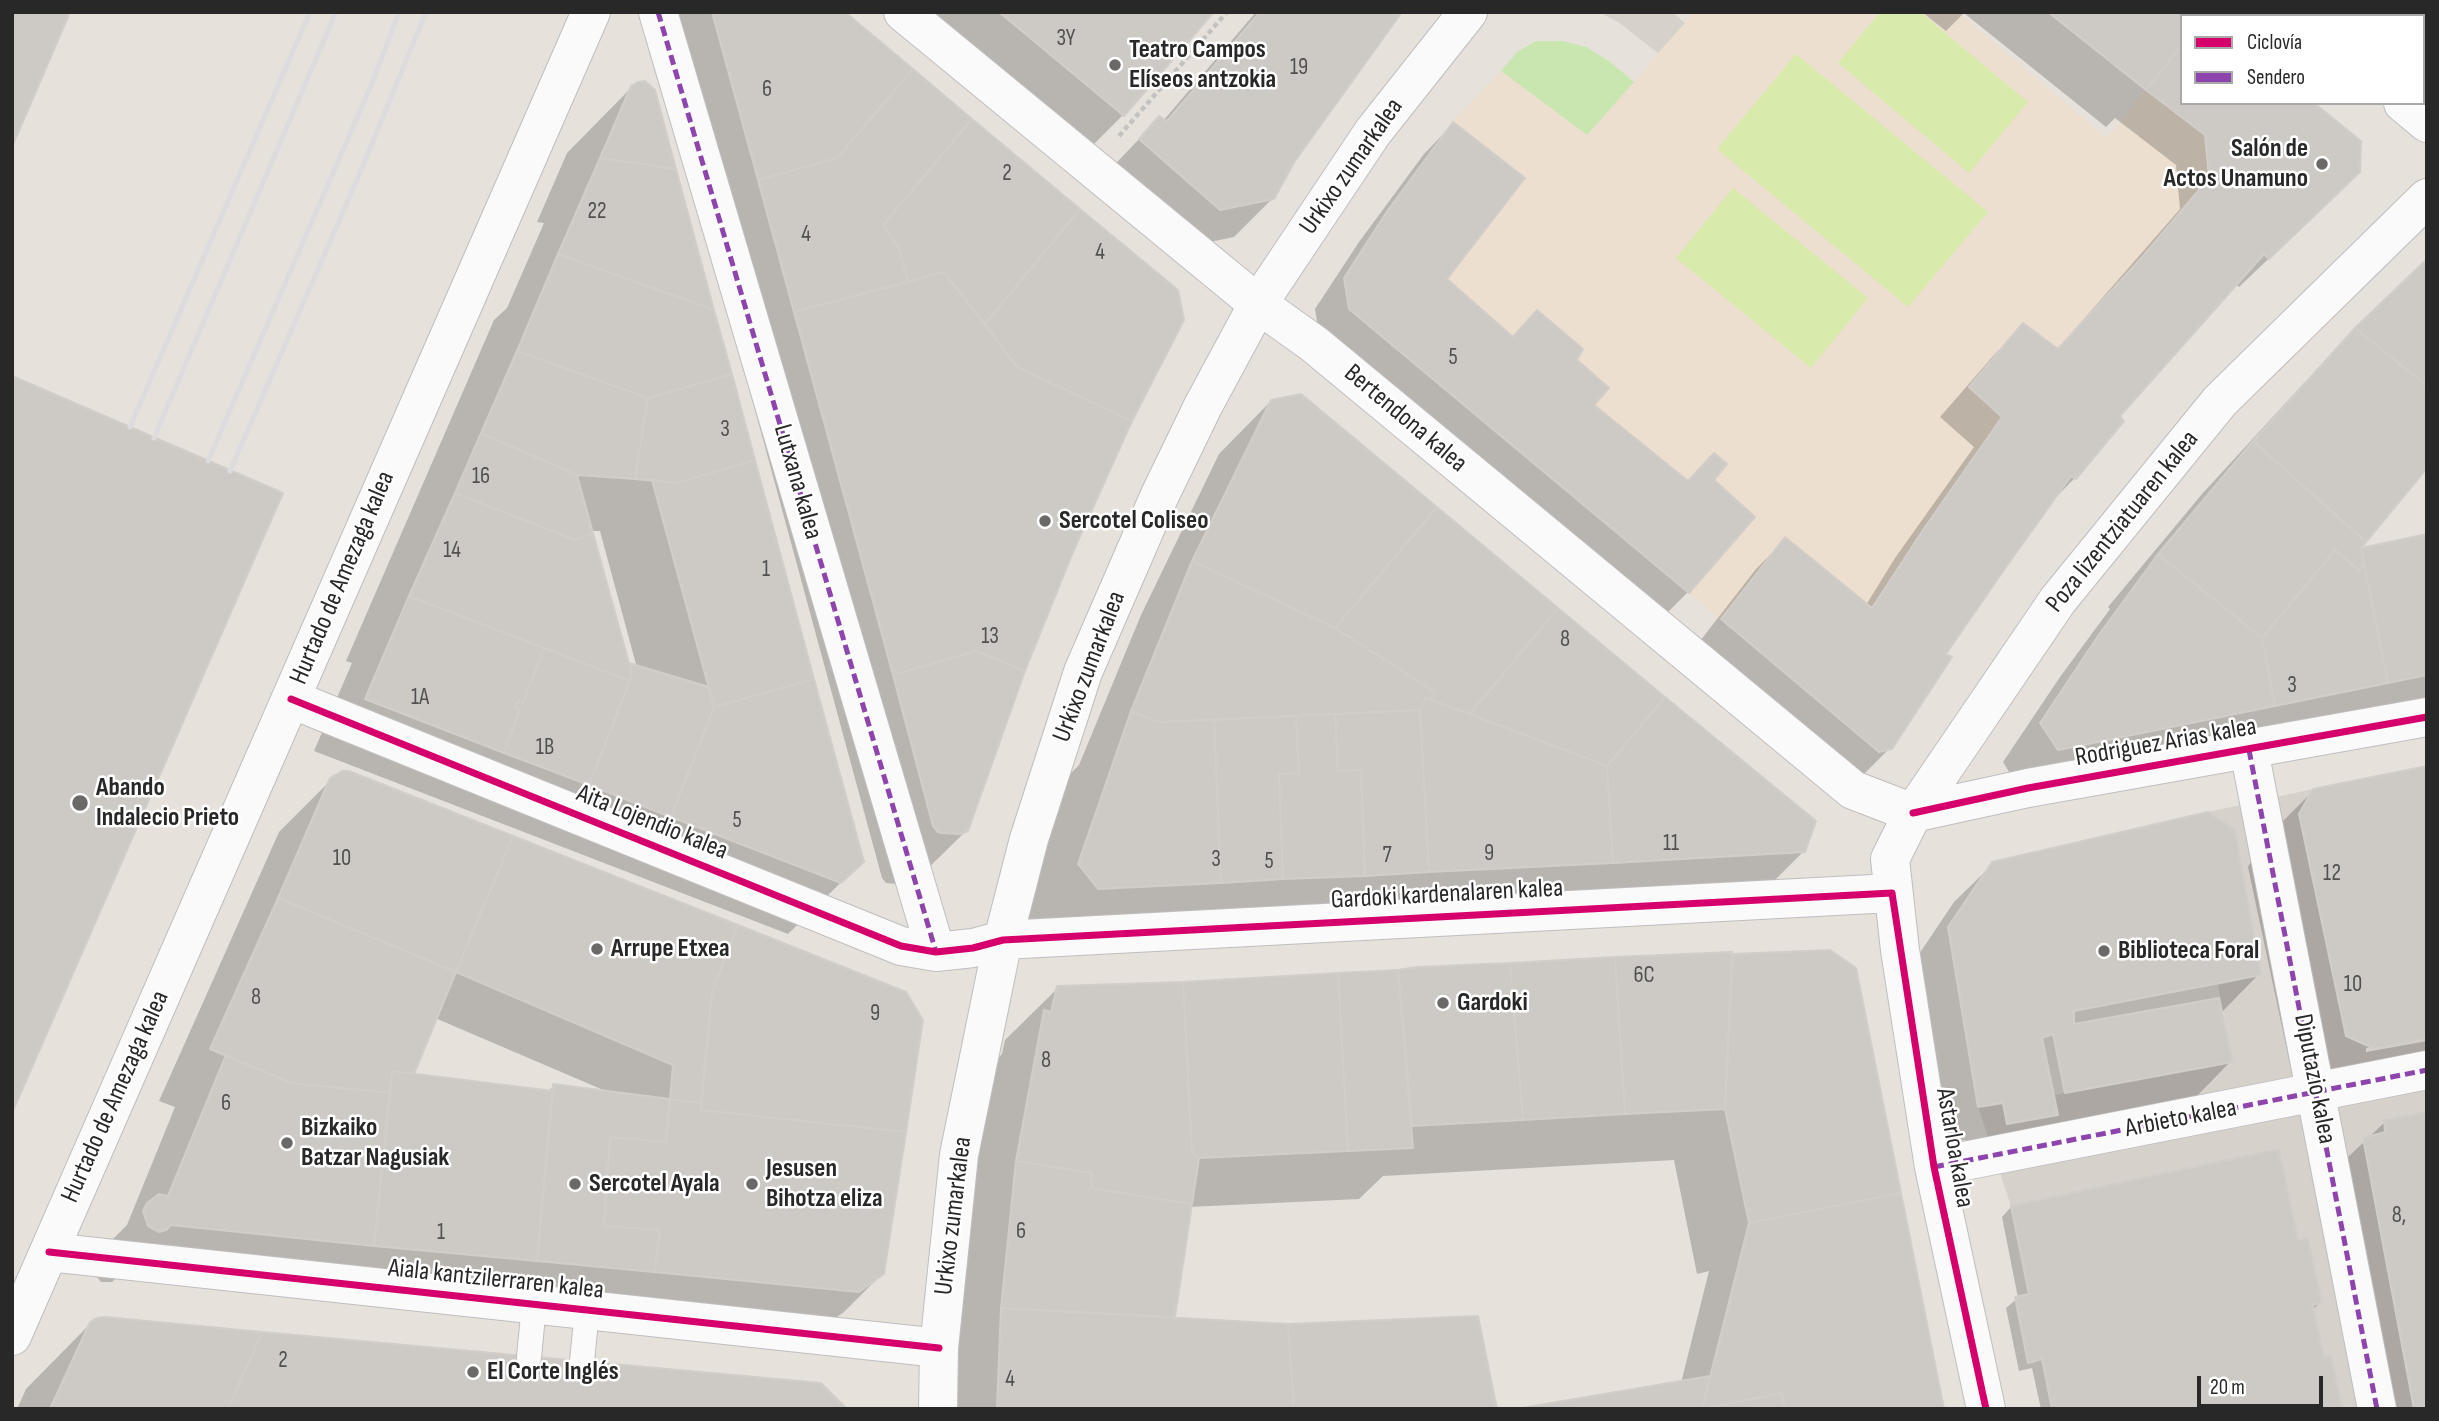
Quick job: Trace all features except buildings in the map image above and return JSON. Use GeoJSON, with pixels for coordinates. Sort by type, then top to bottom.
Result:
{"type":"FeatureCollection","features":[{"type":"Feature","properties":{"kind":"street","name":"Hurtado de Amezaga kalea"},"geometry":{"type":"LineString","coordinates":[[12,1336],[591,12]]}},
{"type":"Feature","properties":{"kind":"street","name":"Lutxana kalea"},"geometry":{"type":"LineString","coordinates":[[658,12],[936,952]]}},
{"type":"Feature","properties":{"kind":"street","name":"Bertendona kalea"},"geometry":{"type":"LineString","coordinates":[[903,12],[1258,304],[1314,344],[1853,790],[1913,813]]}},
{"type":"Feature","properties":{"kind":"street","name":"Urkixo zumarkalea"},"geometry":{"type":"LineString","coordinates":[[939,1409],[939,1348],[959,1155],[1003,940],[1029,839],[1083,672],[1159,497],[1203,406],[1258,304],[1373,132],[1468,12]]}},
{"type":"Feature","properties":{"kind":"street"},"geometry":{"type":"LineString","coordinates":[[2405,105],[2427,123]]}},
{"type":"Feature","properties":{"kind":"street","name":"Poza lizentziatuaren kalea"},"geometry":{"type":"LineString","coordinates":[[1892,893],[1890,859],[1913,813],[2058,600],[2220,401],[2427,198]]}},
{"type":"Feature","properties":{"kind":"street","name":"Aita Lojendio kalea"},"geometry":{"type":"LineString","coordinates":[[291,699],[901,946],[936,952],[973,948],[1003,940]]}},
{"type":"Feature","properties":{"kind":"street","name":"Rodriguez Arias kalea"},"geometry":{"type":"LineString","coordinates":[[1913,813],[2028,788],[2427,717]]}},
{"type":"Feature","properties":{"kind":"street","name":"Diputazio kalea"},"geometry":{"type":"LineString","coordinates":[[2249,750],[2377,1409]]}},
{"type":"Feature","properties":{"kind":"street","name":"Gardoki kardenalaren kalea"},"geometry":{"type":"LineString","coordinates":[[1003,940],[1892,893]]}},
{"type":"Feature","properties":{"kind":"street","name":"Astarloa kalea"},"geometry":{"type":"LineString","coordinates":[[1892,893],[1934,1167],[1986,1409]]}},
{"type":"Feature","properties":{"kind":"street","name":"Arbieto kalea"},"geometry":{"type":"LineString","coordinates":[[1934,1167],[2427,1070]]}},
{"type":"Feature","properties":{"kind":"street","name":"Aiala kantzilerraren kalea"},"geometry":{"type":"LineString","coordinates":[[49,1252],[939,1348]]}},
{"type":"Feature","properties":{"kind":"lane"},"geometry":{"type":"LineString","coordinates":[[529,1357],[534,1305]]}},
{"type":"Feature","properties":{"kind":"lane"},"geometry":{"type":"LineString","coordinates":[[582,1361],[587,1311]]}},
{"type":"Feature","properties":{"kind":"path"},"geometry":{"type":"LineString","coordinates":[[1091,169],[1227,12]]}},
{"type":"Feature","properties":{"kind":"shaded area"},"geometry":{"type":"Polygon","coordinates":[[[1599,12],[1672,12],[1685,23],[1658,53],[1618,22],[1599,12]]]}},
{"type":"Feature","properties":{"kind":"shaded area"},"geometry":{"type":"Polygon","coordinates":[[[1694,12],[1957,12],[2107,138],[2180,47],[2180,105],[2316,105],[2361,141],[2360,172],[2269,259],[2264,254],[2120,416],[2124,421],[2076,479],[2071,477],[1947,653],[1952,657],[1892,749],[1879,752],[1349,309],[1344,278],[1388,210],[1453,122],[1501,71],[1587,135],[1694,12]]]}},
{"type":"Feature","properties":{"kind":"shaded area"},"geometry":{"type":"Polygon","coordinates":[[[2313,789],[2300,814],[2427,1039],[2427,1112],[2385,1132],[2363,1138],[2414,1409],[2342,1409],[2331,1356],[2324,1357],[2313,1305],[2322,1303],[2308,1239],[2298,1240],[2279,1149],[2011,1206],[1978,1107],[2003,1103],[2007,1124],[2057,1115],[2054,1095],[2233,1062],[2218,985],[2261,975],[2235,830],[2208,812],[2313,789]]]}},
{"type":"Feature","properties":{"kind":"green space"},"geometry":{"type":"Polygon","coordinates":[[[1880,12],[1920,12],[2028,102],[1969,173],[1838,63],[1880,12]]]}},
{"type":"Feature","properties":{"kind":"green space"},"geometry":{"type":"Polygon","coordinates":[[[1536,41],[1563,41],[1586,47],[1609,61],[1634,82],[1587,135],[1501,71],[1517,52],[1536,41]]]}},
{"type":"Feature","properties":{"kind":"green space"},"geometry":{"type":"Polygon","coordinates":[[[1796,54],[1988,212],[1908,307],[1717,149],[1796,54]]]}},
{"type":"Feature","properties":{"kind":"green space"},"geometry":{"type":"Polygon","coordinates":[[[1733,188],[1868,298],[1811,368],[1676,258],[1733,188]]]}},
{"type":"Feature","properties":{"kind":"railway"},"geometry":{"type":"LineString","coordinates":[[130,427],[310,12]]}},
{"type":"Feature","properties":{"kind":"railway"},"geometry":{"type":"LineString","coordinates":[[154,438],[336,12]]}},
{"type":"Feature","properties":{"kind":"railway"},"geometry":{"type":"LineString","coordinates":[[208,461],[373,81],[399,12]]}},
{"type":"Feature","properties":{"kind":"railway"},"geometry":{"type":"LineString","coordinates":[[230,471],[360,173],[426,12]]}},
{"type":"Feature","properties":{"kind":"marked path"},"geometry":{"type":"LineString","coordinates":[[658,12],[936,952]]}},
{"type":"Feature","properties":{"kind":"marked path"},"geometry":{"type":"LineString","coordinates":[[2249,750],[2377,1409]]}},
{"type":"Feature","properties":{"kind":"marked path"},"geometry":{"type":"LineString","coordinates":[[1934,1167],[2427,1070]]}},
{"type":"Feature","properties":{"kind":"cycle path"},"geometry":{"type":"LineString","coordinates":[[291,699],[901,946],[936,952],[973,948],[1003,940],[1892,893],[1934,1167],[1986,1409]]}},
{"type":"Feature","properties":{"kind":"cycle path"},"geometry":{"type":"LineString","coordinates":[[1913,813],[2028,788],[2427,717]]}},
{"type":"Feature","properties":{"kind":"cycle path"},"geometry":{"type":"LineString","coordinates":[[49,1252],[939,1348]]}},
{"type":"Feature","properties":{"kind":"place","name":"Teatro Campos Elíseos antzokia"},"geometry":{"type":"Point","coordinates":[1115,65]}},
{"type":"Feature","properties":{"kind":"place","name":"Salón de Actos Unamuno"},"geometry":{"type":"Point","coordinates":[2322,164]}},
{"type":"Feature","properties":{"kind":"place","name":"Sercotel Coliseo"},"geometry":{"type":"Point","coordinates":[1045,521]}},
{"type":"Feature","properties":{"kind":"place","name":"Abando Indalecio Prieto"},"geometry":{"type":"Point","coordinates":[80,803]}},
{"type":"Feature","properties":{"kind":"place","name":"Arrupe Etxea"},"geometry":{"type":"Point","coordinates":[597,949]}},
{"type":"Feature","properties":{"kind":"place","name":"Biblioteca Foral"},"geometry":{"type":"Point","coordinates":[2104,951]}},
{"type":"Feature","properties":{"kind":"place","name":"Gardoki"},"geometry":{"type":"Point","coordinates":[1443,1003]}},
{"type":"Feature","properties":{"kind":"place","name":"Bizkaiko Batzar Nagusiak"},"geometry":{"type":"Point","coordinates":[287,1143]}},
{"type":"Feature","properties":{"kind":"place","name":"Sercotel Ayala"},"geometry":{"type":"Point","coordinates":[575,1184]}},
{"type":"Feature","properties":{"kind":"place","name":"Jesusen Bihotza eliza"},"geometry":{"type":"Point","coordinates":[752,1184]}},
{"type":"Feature","properties":{"kind":"place","name":"El Corte Inglés"},"geometry":{"type":"Point","coordinates":[473,1372]}}]}
